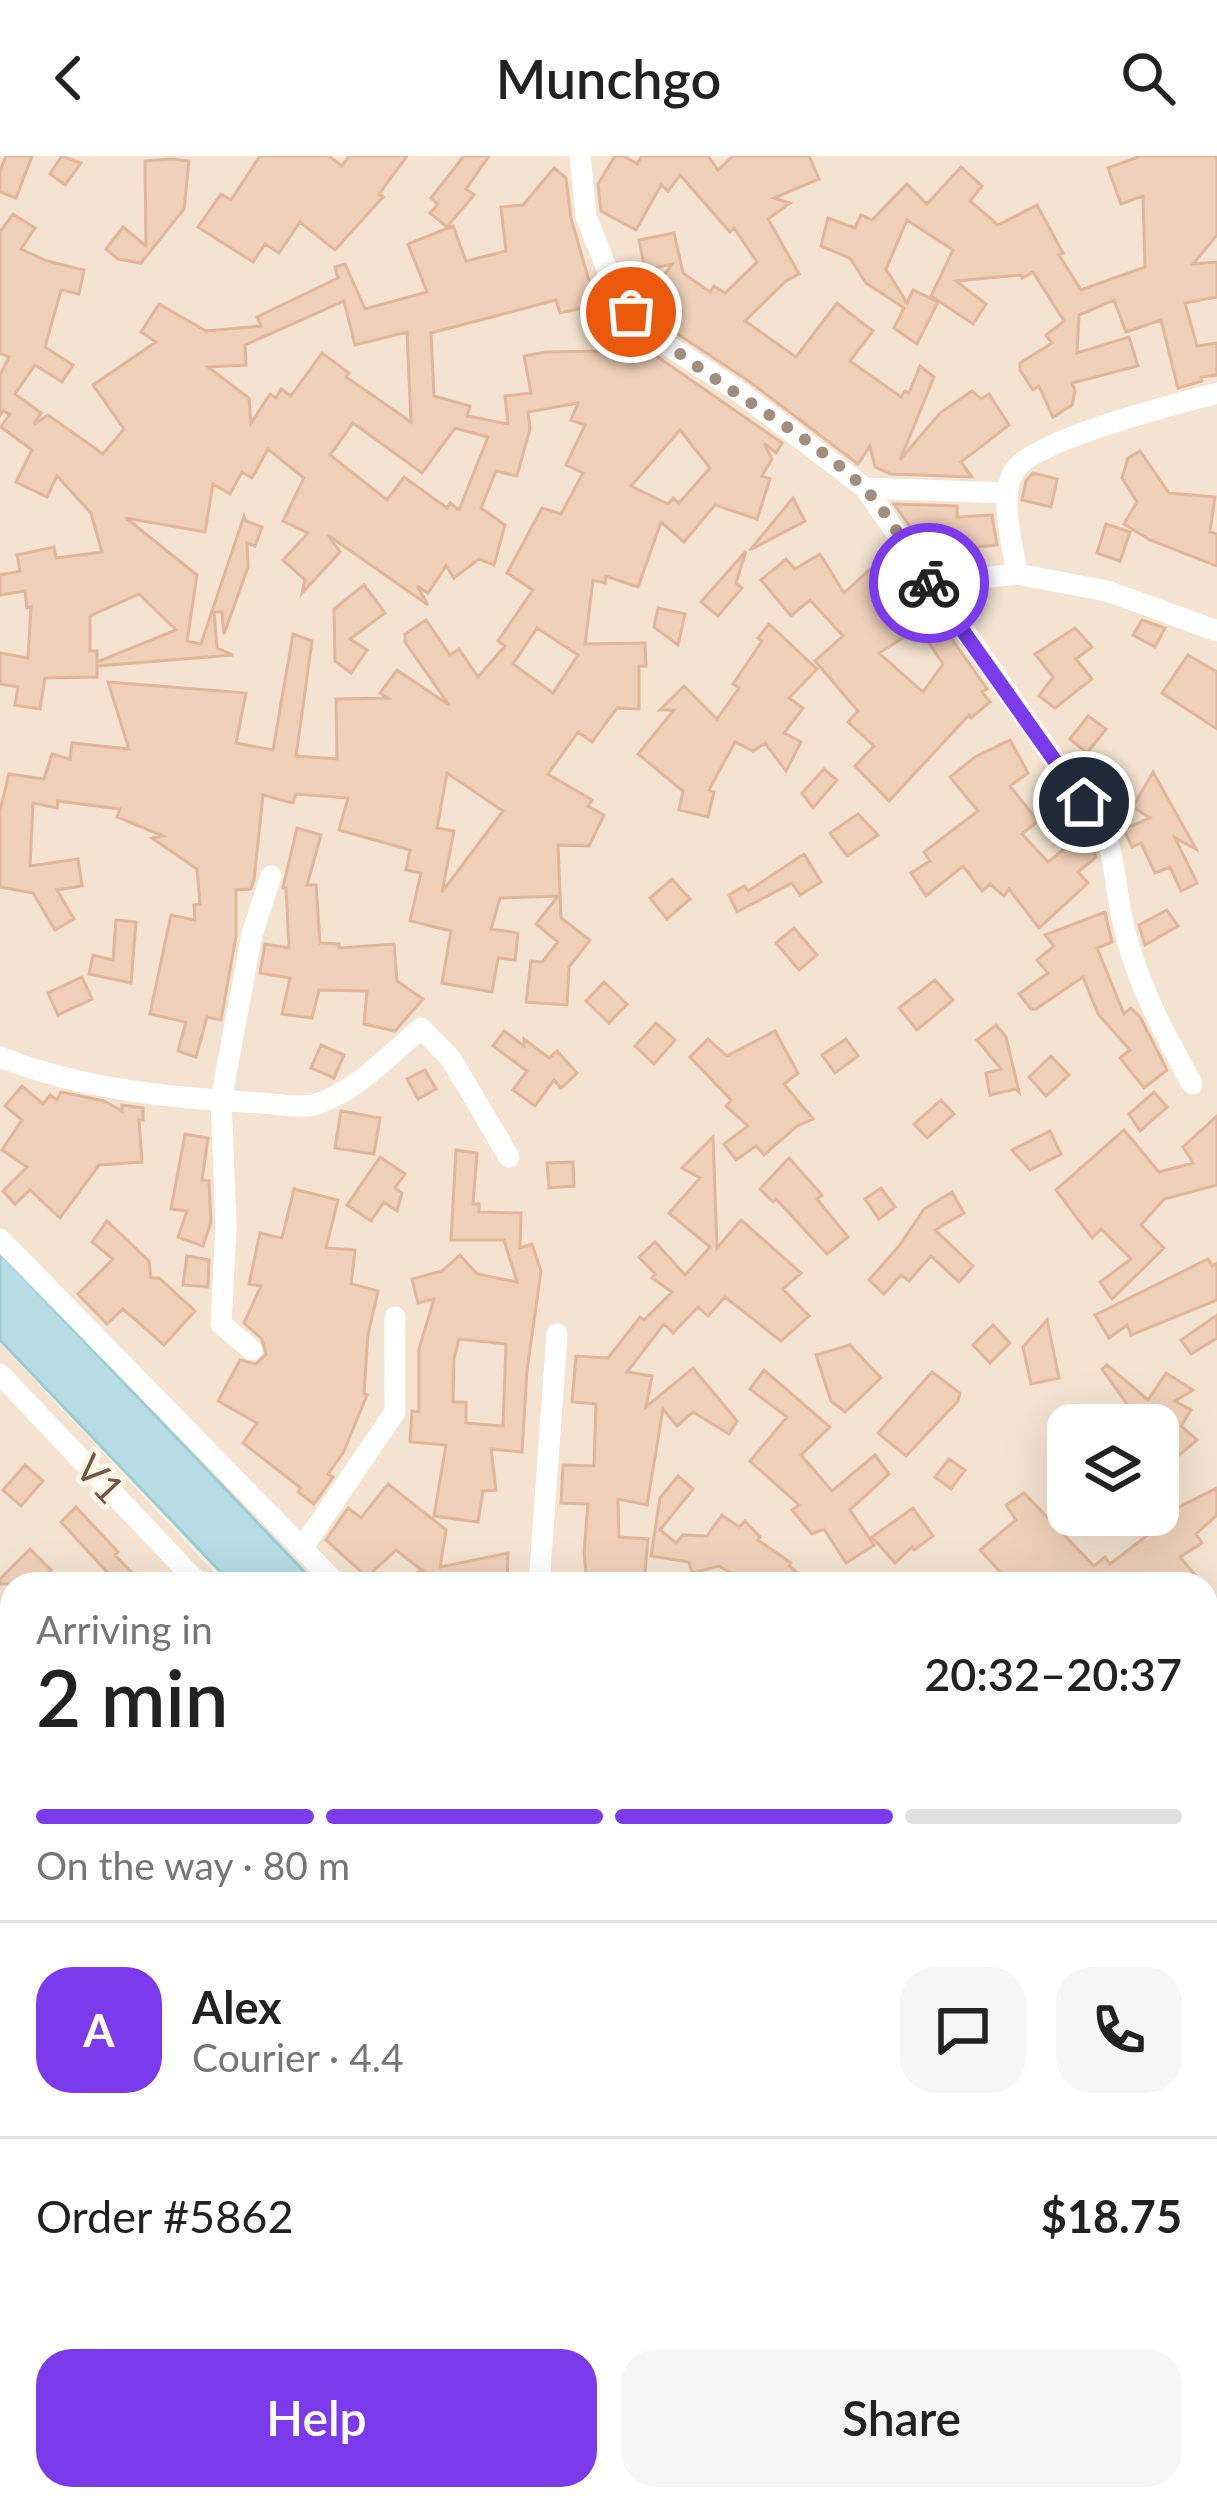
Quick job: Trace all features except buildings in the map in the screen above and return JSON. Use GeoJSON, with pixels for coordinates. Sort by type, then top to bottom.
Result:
{"type":"FeatureCollection","features":[{"type":"Feature","properties":{"kind":"street"},"geometry":{"type":"LineString","coordinates":[[580,156],[586,216],[608,272],[631,312],[661,341],[738,391],[865,488],[1105,832],[1116,862],[1124,928],[1142,992],[1192,1084]]}},
{"type":"Feature","properties":{"kind":"street"},"geometry":{"type":"LineString","coordinates":[[1018,574],[1006,493],[1013,472],[1025,458],[1110,424],[1217,393]]}},
{"type":"Feature","properties":{"kind":"street"},"geometry":{"type":"LineString","coordinates":[[865,488],[1006,493]]}},
{"type":"Feature","properties":{"kind":"street"},"geometry":{"type":"LineString","coordinates":[[929,584],[1018,574],[1107,591],[1217,631]]}},
{"type":"Feature","properties":{"kind":"street"},"geometry":{"type":"LineString","coordinates":[[253,1350],[221,1324],[226,1226],[221,1100],[252,934],[271,876]]}},
{"type":"Feature","properties":{"kind":"street"},"geometry":{"type":"LineString","coordinates":[[0,1058],[68,1080],[221,1100],[314,1106],[356,1083],[422,1028],[451,1059],[509,1157]]}},
{"type":"Feature","properties":{"kind":"street"},"geometry":{"type":"LineString","coordinates":[[0,1239],[326,1572]]}},
{"type":"Feature","properties":{"kind":"street"},"geometry":{"type":"LineString","coordinates":[[303,1547],[395,1412],[395,1317]]}},
{"type":"Feature","properties":{"kind":"street"},"geometry":{"type":"LineString","coordinates":[[540,1572],[557,1334]]}},
{"type":"Feature","properties":{"kind":"street","name":"V1"},"geometry":{"type":"LineString","coordinates":[[0,1374],[188,1572]]}},
{"type":"Feature","properties":{"kind":"shaded area"},"geometry":{"type":"Polygon","coordinates":[[[0,156],[1217,156],[1217,1572],[305,1572],[0,1253],[0,156]]]}},
{"type":"Feature","properties":{"kind":"shaded area"},"geometry":{"type":"Polygon","coordinates":[[[0,1343],[214,1572],[0,1572],[0,1343]]]}},
{"type":"Feature","properties":{"kind":"water"},"geometry":{"type":"Polygon","coordinates":[[[0,1253],[305,1572],[221,1572],[0,1340],[0,1253]]]}},
{"type":"Feature","properties":{"kind":"way so far"},"geometry":{"type":"LineString","coordinates":[[631,312],[661,341],[738,391],[865,488],[929,583]]}},
{"type":"Feature","properties":{"kind":"route"},"geometry":{"type":"LineString","coordinates":[[929,583],[1084,802]]}}]}
